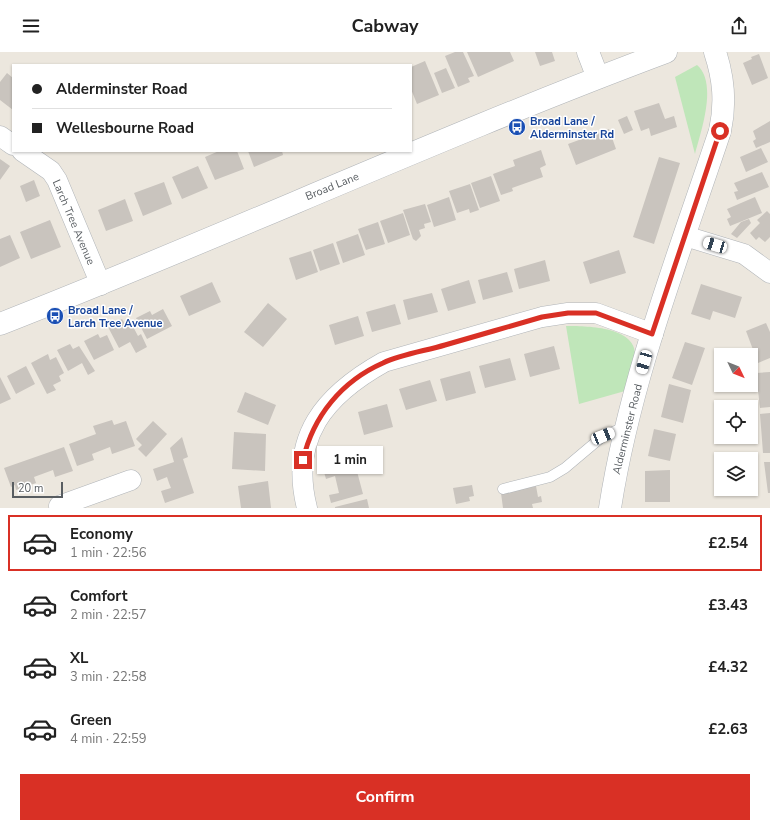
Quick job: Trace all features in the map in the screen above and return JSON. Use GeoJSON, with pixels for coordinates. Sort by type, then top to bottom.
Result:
{"type":"FeatureCollection","features":[{"type":"Feature","properties":{"kind":"street"},"geometry":{"type":"LineString","coordinates":[[588,52],[598,78]]}},
{"type":"Feature","properties":{"kind":"street","name":"Broad Lane"},"geometry":{"type":"LineString","coordinates":[[0,324],[101,285],[251,219],[598,78],[666,52]]}},
{"type":"Feature","properties":{"kind":"street","name":"Alderminster Road"},"geometry":{"type":"LineString","coordinates":[[610,508],[627,426],[652,334],[720,131],[724,112],[724,95],[721,71],[715,52]]}},
{"type":"Feature","properties":{"kind":"street"},"geometry":{"type":"LineString","coordinates":[[0,136],[12,144]]}},
{"type":"Feature","properties":{"kind":"street","name":"Larch Tree Avenue"},"geometry":{"type":"LineString","coordinates":[[23,152],[51,171],[57,180],[101,285]]}},
{"type":"Feature","properties":{"kind":"street"},"geometry":{"type":"LineString","coordinates":[[685,236],[744,254],[770,273]]}},
{"type":"Feature","properties":{"kind":"street"},"geometry":{"type":"LineString","coordinates":[[306,508],[302,480],[303,460],[306,443],[316,422],[328,404],[344,387],[384,362],[542,317],[568,313],[596,313],[652,334]]}},
{"type":"Feature","properties":{"kind":"street"},"geometry":{"type":"LineString","coordinates":[[60,508],[60,506],[131,480]]}},
{"type":"Feature","properties":{"kind":"lane"},"geometry":{"type":"LineString","coordinates":[[503,489],[550,477],[565,468],[603,436],[627,426]]}},
{"type":"Feature","properties":{"kind":"green space"},"geometry":{"type":"Polygon","coordinates":[[[697,65],[703,73],[707,95],[704,120],[695,154],[675,77],[697,65]]]}},
{"type":"Feature","properties":{"kind":"green space"},"geometry":{"type":"Polygon","coordinates":[[[566,326],[585,326],[608,330],[619,333],[628,339],[633,346],[635,360],[625,391],[579,404],[566,326]]]}},
{"type":"Feature","properties":{"kind":"building"},"geometry":{"type":"Polygon","coordinates":[[[455,52],[463,52],[474,76],[468,78],[470,82],[458,87],[445,56],[455,52]]]}},
{"type":"Feature","properties":{"kind":"building"},"geometry":{"type":"Polygon","coordinates":[[[467,52],[510,52],[514,61],[478,77],[467,52]]]}},
{"type":"Feature","properties":{"kind":"building"},"geometry":{"type":"Polygon","coordinates":[[[535,52],[552,52],[555,61],[540,66],[535,52]]]}},
{"type":"Feature","properties":{"kind":"building"},"geometry":{"type":"Polygon","coordinates":[[[759,54],[768,78],[752,85],[743,63],[752,59],[751,57],[759,54]]]}},
{"type":"Feature","properties":{"kind":"building"},"geometry":{"type":"Polygon","coordinates":[[[425,61],[439,95],[417,104],[412,92],[412,67],[425,61]]]}},
{"type":"Feature","properties":{"kind":"building"},"geometry":{"type":"Polygon","coordinates":[[[446,68],[455,88],[442,93],[434,73],[446,68]]]}},
{"type":"Feature","properties":{"kind":"building"},"geometry":{"type":"Polygon","coordinates":[[[7,73],[12,77],[12,109],[0,100],[0,82],[7,73]]]}},
{"type":"Feature","properties":{"kind":"building"},"geometry":{"type":"Polygon","coordinates":[[[659,103],[665,119],[674,116],[677,127],[651,136],[649,128],[641,131],[634,111],[659,103]]]}},
{"type":"Feature","properties":{"kind":"building"},"geometry":{"type":"Polygon","coordinates":[[[627,116],[633,130],[624,134],[618,120],[627,116]]]}},
{"type":"Feature","properties":{"kind":"building"},"geometry":{"type":"Polygon","coordinates":[[[770,121],[770,142],[756,148],[753,141],[756,139],[753,131],[770,121]]]}},
{"type":"Feature","properties":{"kind":"building"},"geometry":{"type":"Polygon","coordinates":[[[609,129],[616,149],[576,165],[568,144],[609,129]]]}},
{"type":"Feature","properties":{"kind":"building"},"geometry":{"type":"Polygon","coordinates":[[[761,148],[768,162],[746,172],[740,157],[761,148]]]}},
{"type":"Feature","properties":{"kind":"building"},"geometry":{"type":"Polygon","coordinates":[[[541,150],[546,165],[540,168],[543,177],[512,188],[513,191],[501,195],[493,174],[515,166],[513,160],[541,150]]]}},
{"type":"Feature","properties":{"kind":"building"},"geometry":{"type":"Polygon","coordinates":[[[217,152],[237,152],[244,169],[215,180],[205,157],[217,152]]]}},
{"type":"Feature","properties":{"kind":"building"},"geometry":{"type":"Polygon","coordinates":[[[248,152],[282,152],[283,155],[254,167],[248,152]]]}},
{"type":"Feature","properties":{"kind":"building"},"geometry":{"type":"Polygon","coordinates":[[[659,157],[680,163],[654,244],[633,237],[659,157]]]}},
{"type":"Feature","properties":{"kind":"building"},"geometry":{"type":"Polygon","coordinates":[[[0,159],[10,166],[0,180],[0,159]]]}},
{"type":"Feature","properties":{"kind":"building"},"geometry":{"type":"Polygon","coordinates":[[[198,166],[208,188],[182,199],[172,177],[198,166]]]}},
{"type":"Feature","properties":{"kind":"building"},"geometry":{"type":"Polygon","coordinates":[[[762,172],[769,187],[737,200],[734,192],[738,191],[734,183],[762,172]]]}},
{"type":"Feature","properties":{"kind":"building"},"geometry":{"type":"Polygon","coordinates":[[[491,176],[500,201],[480,208],[471,183],[491,176]]]}},
{"type":"Feature","properties":{"kind":"building"},"geometry":{"type":"Polygon","coordinates":[[[34,180],[40,196],[26,202],[20,186],[34,180]]]}},
{"type":"Feature","properties":{"kind":"building"},"geometry":{"type":"Polygon","coordinates":[[[164,182],[172,204],[143,216],[134,193],[164,182]]]}},
{"type":"Feature","properties":{"kind":"building"},"geometry":{"type":"Polygon","coordinates":[[[470,184],[479,210],[470,213],[469,209],[457,213],[449,191],[470,184]]]}},
{"type":"Feature","properties":{"kind":"building"},"geometry":{"type":"Polygon","coordinates":[[[449,197],[456,220],[434,227],[427,205],[449,197]]]}},
{"type":"Feature","properties":{"kind":"building"},"geometry":{"type":"Polygon","coordinates":[[[755,197],[762,213],[730,226],[727,219],[731,217],[727,209],[755,197]]]}},
{"type":"Feature","properties":{"kind":"building"},"geometry":{"type":"Polygon","coordinates":[[[125,199],[133,221],[106,231],[98,210],[125,199]]]}},
{"type":"Feature","properties":{"kind":"building"},"geometry":{"type":"Polygon","coordinates":[[[425,204],[431,222],[424,224],[425,228],[419,230],[421,236],[416,241],[413,239],[403,210],[425,204]]]}},
{"type":"Feature","properties":{"kind":"building"},"geometry":{"type":"Polygon","coordinates":[[[767,211],[770,214],[770,237],[765,242],[759,237],[756,240],[750,233],[760,223],[757,220],[767,211]]]}},
{"type":"Feature","properties":{"kind":"building"},"geometry":{"type":"Polygon","coordinates":[[[403,213],[410,235],[388,243],[380,221],[403,213]]]}},
{"type":"Feature","properties":{"kind":"building"},"geometry":{"type":"Polygon","coordinates":[[[749,219],[751,223],[737,238],[731,234],[741,222],[749,219]]]}},
{"type":"Feature","properties":{"kind":"building"},"geometry":{"type":"Polygon","coordinates":[[[50,220],[61,247],[31,259],[20,232],[50,220]]]}},
{"type":"Feature","properties":{"kind":"building"},"geometry":{"type":"Polygon","coordinates":[[[378,222],[385,244],[366,250],[358,229],[378,222]]]}},
{"type":"Feature","properties":{"kind":"building"},"geometry":{"type":"Polygon","coordinates":[[[358,234],[365,255],[343,263],[336,242],[358,234]]]}},
{"type":"Feature","properties":{"kind":"building"},"geometry":{"type":"Polygon","coordinates":[[[10,235],[20,258],[0,267],[0,239],[10,235]]]}},
{"type":"Feature","properties":{"kind":"building"},"geometry":{"type":"Polygon","coordinates":[[[333,243],[340,264],[320,271],[313,250],[333,243]]]}},
{"type":"Feature","properties":{"kind":"building"},"geometry":{"type":"Polygon","coordinates":[[[619,250],[626,273],[590,284],[583,262],[619,250]]]}},
{"type":"Feature","properties":{"kind":"building"},"geometry":{"type":"Polygon","coordinates":[[[311,251],[318,272],[296,280],[289,258],[311,251]]]}},
{"type":"Feature","properties":{"kind":"building"},"geometry":{"type":"Polygon","coordinates":[[[545,260],[550,281],[519,289],[514,269],[545,260]]]}},
{"type":"Feature","properties":{"kind":"building"},"geometry":{"type":"Polygon","coordinates":[[[507,272],[513,292],[483,300],[478,280],[507,272]]]}},
{"type":"Feature","properties":{"kind":"building"},"geometry":{"type":"Polygon","coordinates":[[[469,280],[476,303],[448,311],[441,289],[469,280]]]}},
{"type":"Feature","properties":{"kind":"building"},"geometry":{"type":"Polygon","coordinates":[[[212,282],[221,302],[189,316],[180,296],[212,282]]]}},
{"type":"Feature","properties":{"kind":"building"},"geometry":{"type":"Polygon","coordinates":[[[701,284],[742,297],[735,318],[713,311],[710,320],[691,314],[701,284]]]}},
{"type":"Feature","properties":{"kind":"building"},"geometry":{"type":"Polygon","coordinates":[[[432,293],[438,312],[408,320],[403,300],[432,293]]]}},
{"type":"Feature","properties":{"kind":"building"},"geometry":{"type":"Polygon","coordinates":[[[268,303],[287,319],[263,347],[244,332],[268,303]]]}},
{"type":"Feature","properties":{"kind":"building"},"geometry":{"type":"Polygon","coordinates":[[[395,304],[401,324],[372,332],[366,312],[395,304]]]}},
{"type":"Feature","properties":{"kind":"building"},"geometry":{"type":"Polygon","coordinates":[[[163,309],[172,326],[147,339],[136,318],[150,311],[152,315],[163,309]]]}},
{"type":"Feature","properties":{"kind":"building"},"geometry":{"type":"Polygon","coordinates":[[[358,316],[364,336],[335,345],[329,325],[358,316]]]}},
{"type":"Feature","properties":{"kind":"building"},"geometry":{"type":"Polygon","coordinates":[[[122,319],[125,324],[130,321],[138,336],[141,334],[147,347],[136,353],[130,342],[119,348],[108,327],[122,319]]]}},
{"type":"Feature","properties":{"kind":"building"},"geometry":{"type":"Polygon","coordinates":[[[766,323],[770,332],[770,358],[758,363],[758,348],[752,348],[746,331],[766,323]]]}},
{"type":"Feature","properties":{"kind":"building"},"geometry":{"type":"Polygon","coordinates":[[[98,334],[100,338],[107,335],[114,350],[94,360],[84,341],[98,334]]]}},
{"type":"Feature","properties":{"kind":"building"},"geometry":{"type":"Polygon","coordinates":[[[685,342],[705,348],[692,385],[672,378],[685,342]]]}},
{"type":"Feature","properties":{"kind":"building"},"geometry":{"type":"Polygon","coordinates":[[[70,344],[73,349],[79,346],[95,371],[88,375],[82,363],[68,371],[57,350],[70,344]]]}},
{"type":"Feature","properties":{"kind":"building"},"geometry":{"type":"Polygon","coordinates":[[[554,346],[560,369],[530,377],[524,354],[554,346]]]}},
{"type":"Feature","properties":{"kind":"building"},"geometry":{"type":"Polygon","coordinates":[[[48,354],[50,360],[56,357],[64,373],[59,376],[61,381],[53,385],[56,390],[47,394],[31,363],[48,354]]]}},
{"type":"Feature","properties":{"kind":"building"},"geometry":{"type":"Polygon","coordinates":[[[510,358],[516,380],[485,388],[479,366],[510,358]]]}},
{"type":"Feature","properties":{"kind":"building"},"geometry":{"type":"Polygon","coordinates":[[[26,366],[35,384],[16,394],[7,376],[26,366]]]}},
{"type":"Feature","properties":{"kind":"building"},"geometry":{"type":"Polygon","coordinates":[[[470,371],[476,393],[446,401],[440,379],[470,371]]]}},
{"type":"Feature","properties":{"kind":"building"},"geometry":{"type":"Polygon","coordinates":[[[770,372],[770,407],[760,408],[758,373],[770,372]]]}},
{"type":"Feature","properties":{"kind":"building"},"geometry":{"type":"Polygon","coordinates":[[[0,377],[11,399],[0,404],[0,377]]]}},
{"type":"Feature","properties":{"kind":"building"},"geometry":{"type":"Polygon","coordinates":[[[430,380],[437,401],[406,410],[399,389],[430,380]]]}},
{"type":"Feature","properties":{"kind":"building"},"geometry":{"type":"Polygon","coordinates":[[[669,384],[691,390],[683,423],[661,417],[669,384]]]}},
{"type":"Feature","properties":{"kind":"building"},"geometry":{"type":"Polygon","coordinates":[[[245,392],[276,405],[268,425],[237,412],[245,392]]]}},
{"type":"Feature","properties":{"kind":"building"},"geometry":{"type":"Polygon","coordinates":[[[387,404],[393,427],[364,435],[358,412],[387,404]]]}},
{"type":"Feature","properties":{"kind":"building"},"geometry":{"type":"Polygon","coordinates":[[[770,413],[770,453],[763,453],[760,414],[770,413]]]}},
{"type":"Feature","properties":{"kind":"building"},"geometry":{"type":"Polygon","coordinates":[[[112,420],[114,425],[126,421],[135,446],[112,454],[110,447],[92,454],[94,460],[77,466],[69,444],[96,434],[93,426],[112,420]]]}},
{"type":"Feature","properties":{"kind":"building"},"geometry":{"type":"Polygon","coordinates":[[[153,421],[167,434],[146,457],[138,449],[142,445],[136,439],[153,421]]]}},
{"type":"Feature","properties":{"kind":"building"},"geometry":{"type":"Polygon","coordinates":[[[654,429],[676,434],[670,461],[648,456],[654,429]]]}},
{"type":"Feature","properties":{"kind":"building"},"geometry":{"type":"Polygon","coordinates":[[[234,432],[266,434],[265,471],[232,469],[234,432]]]}},
{"type":"Feature","properties":{"kind":"building"},"geometry":{"type":"Polygon","coordinates":[[[182,437],[188,457],[183,459],[194,493],[165,503],[161,491],[171,488],[167,477],[157,481],[153,469],[174,462],[170,448],[182,437]]]}},
{"type":"Feature","properties":{"kind":"building"},"geometry":{"type":"Polygon","coordinates":[[[64,447],[73,471],[55,477],[53,470],[34,477],[36,483],[16,490],[15,485],[11,487],[4,468],[64,447]]]}},
{"type":"Feature","properties":{"kind":"building"},"geometry":{"type":"Polygon","coordinates":[[[764,462],[770,462],[770,493],[768,493],[764,462]]]}},
{"type":"Feature","properties":{"kind":"building"},"geometry":{"type":"Polygon","coordinates":[[[355,464],[363,494],[331,503],[329,495],[339,493],[335,476],[326,479],[324,472],[355,464]]]}},
{"type":"Feature","properties":{"kind":"building"},"geometry":{"type":"Polygon","coordinates":[[[670,470],[670,502],[645,502],[645,471],[670,470]]]}},
{"type":"Feature","properties":{"kind":"building"},"geometry":{"type":"Polygon","coordinates":[[[268,481],[271,508],[241,508],[238,486],[268,481]]]}},
{"type":"Feature","properties":{"kind":"building"},"geometry":{"type":"Polygon","coordinates":[[[472,485],[474,496],[469,497],[470,501],[456,504],[453,488],[472,485]]]}},
{"type":"Feature","properties":{"kind":"building"},"geometry":{"type":"Polygon","coordinates":[[[536,486],[538,497],[541,496],[542,502],[532,504],[533,508],[503,508],[501,493],[536,486]]]}},
{"type":"Feature","properties":{"kind":"building"},"geometry":{"type":"Polygon","coordinates":[[[367,499],[369,508],[335,508],[335,507],[367,499]]]}},
{"type":"Feature","properties":{"kind":"place","name":"Broad Lane / Alderminster Rd"},"geometry":{"type":"Point","coordinates":[517,127]}},
{"type":"Feature","properties":{"kind":"place","name":"Broad Lane / Larch Tree Avenue"},"geometry":{"type":"Point","coordinates":[55,316]}},
{"type":"Feature","properties":{"kind":"route"},"geometry":{"type":"LineString","coordinates":[[303,460],[306,443],[316,422],[328,404],[344,387],[384,362],[542,317],[568,313],[596,313],[652,334],[720,131]]}}]}
